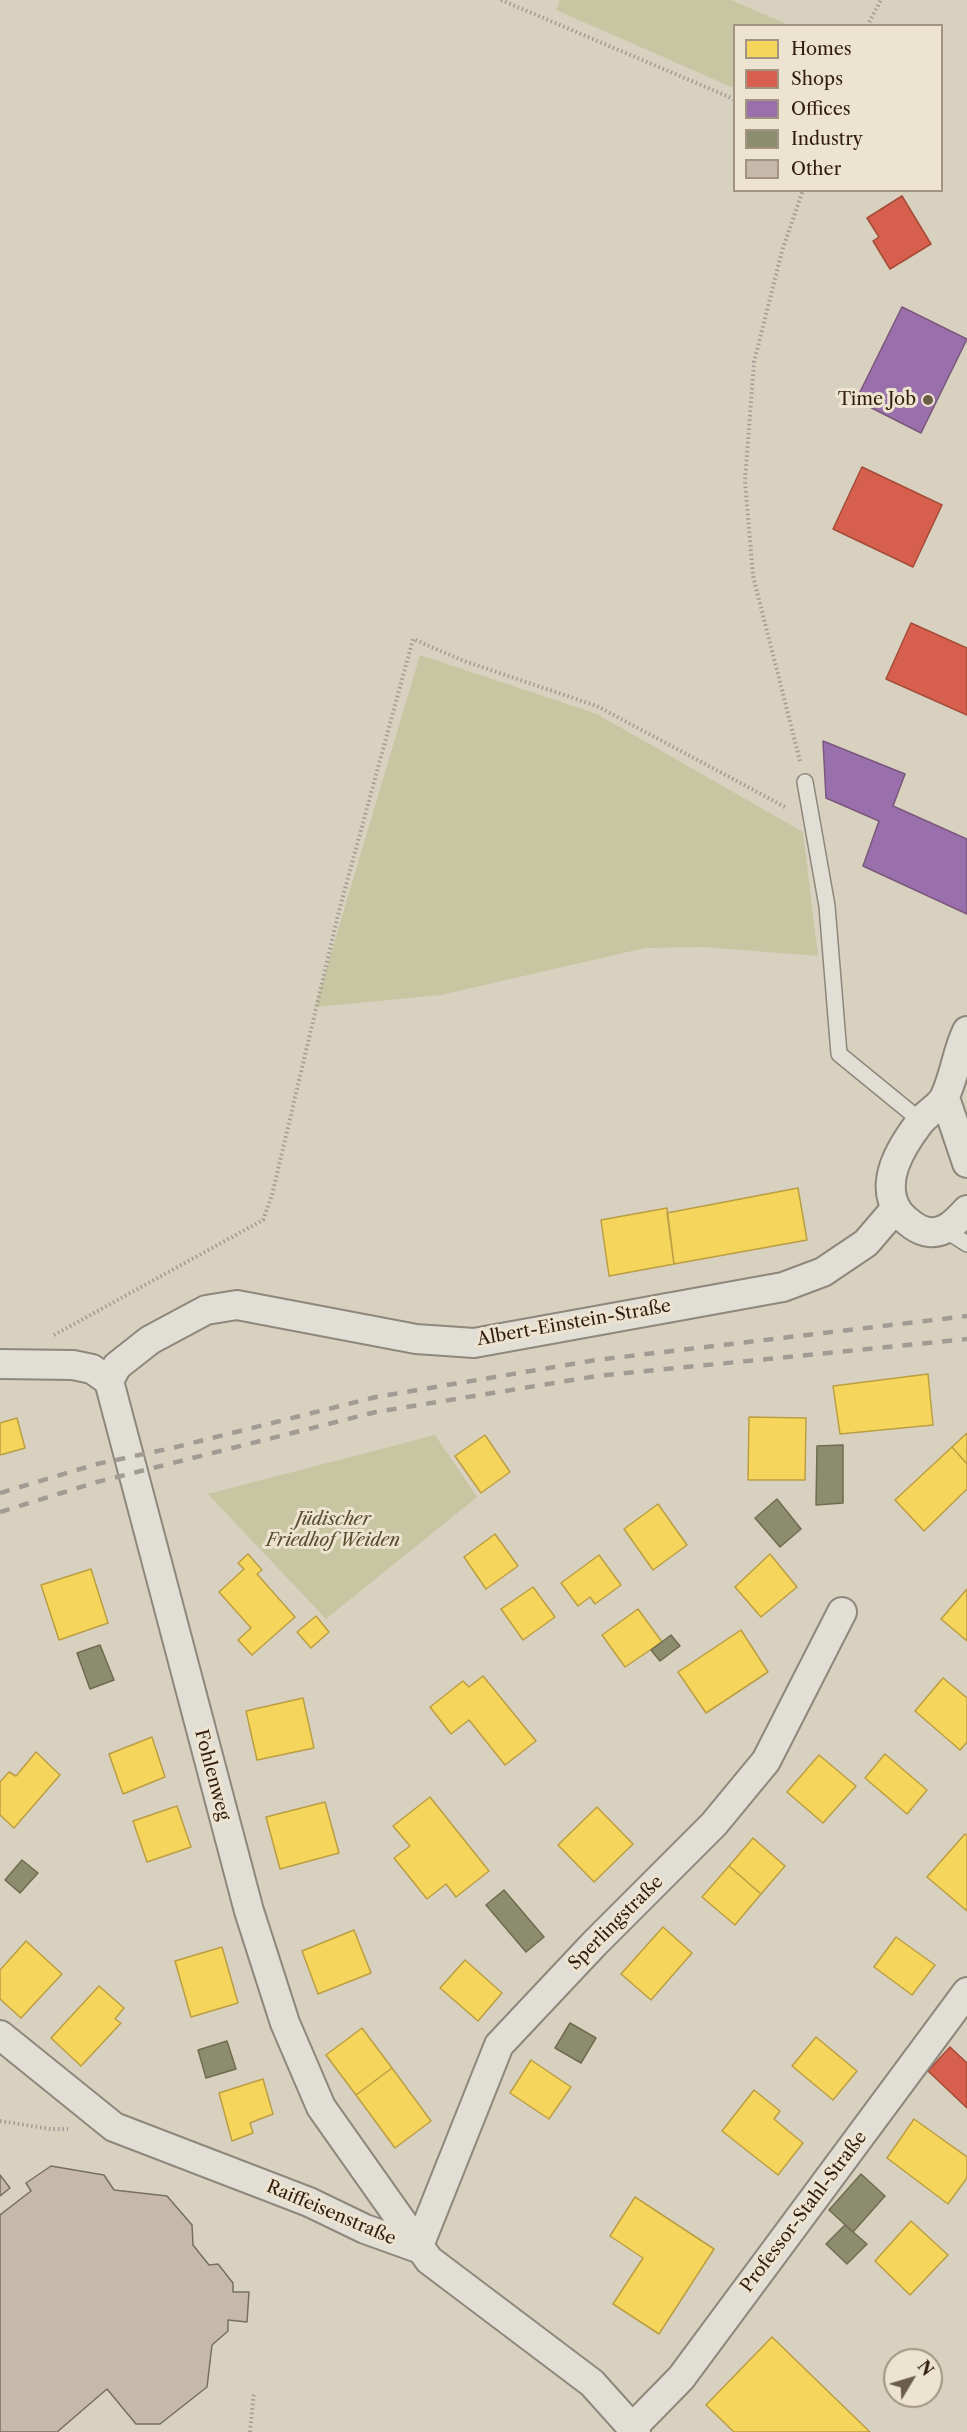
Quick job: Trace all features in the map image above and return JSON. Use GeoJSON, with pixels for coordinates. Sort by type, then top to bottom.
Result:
{"type":"FeatureCollection","features":[{"type":"Feature","properties":{"kind":"street"},"geometry":{"type":"LineString","coordinates":[[967,1030],[945,1098],[921,1121],[890,1174],[891,1193],[896,1208],[905,1220],[914,1226],[929,1232],[956,1237],[967,1210]]}},
{"type":"Feature","properties":{"kind":"street"},"geometry":{"type":"LineString","coordinates":[[945,1098],[967,1163]]}},
{"type":"Feature","properties":{"kind":"street","name":"Albert-Einstein-Straße"},"geometry":{"type":"LineString","coordinates":[[109,1381],[117,1366],[150,1340],[206,1310],[237,1305],[416,1339],[474,1343],[783,1287],[823,1272],[866,1243],[896,1208]]}},
{"type":"Feature","properties":{"kind":"street"},"geometry":{"type":"LineString","coordinates":[[0,1364],[73,1365],[92,1369],[109,1381]]}},
{"type":"Feature","properties":{"kind":"street","name":"Fohlenweg"},"geometry":{"type":"LineString","coordinates":[[109,1381],[249,1911],[285,2023],[321,2107],[418,2248]]}},
{"type":"Feature","properties":{"kind":"street","name":"Sperlingstraße"},"geometry":{"type":"LineString","coordinates":[[418,2248],[499,2045],[595,1943],[714,1824],[766,1761],[842,1612]]}},
{"type":"Feature","properties":{"kind":"street","name":"Professor-Stahl-Straße"},"geometry":{"type":"LineString","coordinates":[[634,2429],[681,2378],[967,1992]]}},
{"type":"Feature","properties":{"kind":"street","name":"Raiffeisenstraße"},"geometry":{"type":"LineString","coordinates":[[0,2035],[114,2127],[309,2202],[365,2229],[418,2248],[429,2260],[592,2383],[634,2429]]}},
{"type":"Feature","properties":{"kind":"lane"},"geometry":{"type":"LineString","coordinates":[[805,782],[814,822],[827,906],[838,1054],[921,1121]]}},
{"type":"Feature","properties":{"kind":"path"},"geometry":{"type":"LineString","coordinates":[[501,0],[733,98]]}},
{"type":"Feature","properties":{"kind":"path"},"geometry":{"type":"LineString","coordinates":[[868,24],[881,0]]}},
{"type":"Feature","properties":{"kind":"path"},"geometry":{"type":"LineString","coordinates":[[802,192],[782,251],[754,362],[745,481],[753,576],[805,782]]}},
{"type":"Feature","properties":{"kind":"path"},"geometry":{"type":"LineString","coordinates":[[47,1339],[263,1220],[272,1195],[339,911],[413,639],[464,661],[597,706],[814,822]]}},
{"type":"Feature","properties":{"kind":"path"},"geometry":{"type":"LineString","coordinates":[[0,2121],[51,2129],[114,2127]]}},
{"type":"Feature","properties":{"kind":"path"},"geometry":{"type":"LineString","coordinates":[[250,2432],[254,2392]]}},
{"type":"Feature","properties":{"kind":"green space"},"geometry":{"type":"Polygon","coordinates":[[[560,0],[731,0],[787,24],[733,24],[733,88],[556,10],[560,0]]]}},
{"type":"Feature","properties":{"kind":"green space"},"geometry":{"type":"Polygon","coordinates":[[[420,655],[597,714],[803,832],[818,956],[704,947],[645,948],[441,995],[315,1007],[420,655]]]}},
{"type":"Feature","properties":{"kind":"green space","name":"Jüdischer Friedhof Weiden"},"geometry":{"type":"Polygon","coordinates":[[[435,1435],[477,1497],[326,1619],[208,1494],[435,1435]]]}},
{"type":"Feature","properties":{"kind":"building: Homes"},"geometry":{"type":"Polygon","coordinates":[[[798,1188],[807,1240],[674,1264],[667,1213],[798,1188]]]}},
{"type":"Feature","properties":{"kind":"building: Homes"},"geometry":{"type":"Polygon","coordinates":[[[667,1208],[674,1264],[609,1276],[601,1220],[667,1208]]]}},
{"type":"Feature","properties":{"kind":"building: Homes"},"geometry":{"type":"Polygon","coordinates":[[[928,1374],[933,1425],[840,1434],[833,1386],[928,1374]]]}},
{"type":"Feature","properties":{"kind":"building: Homes"},"geometry":{"type":"Polygon","coordinates":[[[749,1417],[806,1418],[805,1480],[748,1480],[749,1417]]]}},
{"type":"Feature","properties":{"kind":"building: Homes"},"geometry":{"type":"Polygon","coordinates":[[[17,1418],[25,1448],[0,1455],[0,1423],[17,1418]]]}},
{"type":"Feature","properties":{"kind":"building: Homes"},"geometry":{"type":"Polygon","coordinates":[[[967,1433],[967,1464],[952,1447],[967,1433]]]}},
{"type":"Feature","properties":{"kind":"building: Homes"},"geometry":{"type":"Polygon","coordinates":[[[485,1435],[510,1472],[481,1493],[455,1456],[485,1435]]]}},
{"type":"Feature","properties":{"kind":"building: Homes"},"geometry":{"type":"Polygon","coordinates":[[[952,1447],[967,1464],[967,1489],[924,1531],[895,1500],[952,1447]]]}},
{"type":"Feature","properties":{"kind":"building: Homes"},"geometry":{"type":"Polygon","coordinates":[[[658,1504],[687,1545],[653,1570],[624,1529],[658,1504]]]}},
{"type":"Feature","properties":{"kind":"building: Homes"},"geometry":{"type":"Polygon","coordinates":[[[495,1534],[518,1566],[486,1589],[464,1557],[495,1534]]]}},
{"type":"Feature","properties":{"kind":"building: Homes"},"geometry":{"type":"Polygon","coordinates":[[[248,1554],[262,1570],[257,1574],[295,1617],[252,1655],[238,1640],[251,1628],[219,1592],[244,1569],[238,1563],[248,1554]]]}},
{"type":"Feature","properties":{"kind":"building: Homes"},"geometry":{"type":"Polygon","coordinates":[[[770,1554],[797,1587],[761,1617],[735,1587],[770,1554]]]}},
{"type":"Feature","properties":{"kind":"building: Homes"},"geometry":{"type":"Polygon","coordinates":[[[599,1555],[621,1585],[595,1604],[590,1597],[578,1606],[561,1583],[599,1555]]]}},
{"type":"Feature","properties":{"kind":"building: Homes"},"geometry":{"type":"Polygon","coordinates":[[[91,1569],[108,1623],[59,1640],[41,1585],[91,1569]]]}},
{"type":"Feature","properties":{"kind":"building: Homes"},"geometry":{"type":"Polygon","coordinates":[[[533,1587],[555,1617],[523,1640],[501,1609],[533,1587]]]}},
{"type":"Feature","properties":{"kind":"building: Homes"},"geometry":{"type":"Polygon","coordinates":[[[967,1589],[967,1641],[941,1619],[967,1589]]]}},
{"type":"Feature","properties":{"kind":"building: Homes"},"geometry":{"type":"Polygon","coordinates":[[[638,1609],[662,1642],[625,1667],[602,1635],[638,1609]]]}},
{"type":"Feature","properties":{"kind":"building: Homes"},"geometry":{"type":"Polygon","coordinates":[[[316,1616],[329,1632],[311,1648],[297,1632],[316,1616]]]}},
{"type":"Feature","properties":{"kind":"building: Homes"},"geometry":{"type":"Polygon","coordinates":[[[741,1630],[768,1672],[706,1713],[678,1672],[741,1630]]]}},
{"type":"Feature","properties":{"kind":"building: Homes"},"geometry":{"type":"Polygon","coordinates":[[[483,1676],[536,1741],[505,1765],[469,1720],[451,1734],[430,1707],[463,1681],[469,1687],[483,1676]]]}},
{"type":"Feature","properties":{"kind":"building: Homes"},"geometry":{"type":"Polygon","coordinates":[[[943,1678],[967,1698],[967,1742],[960,1750],[915,1711],[943,1678]]]}},
{"type":"Feature","properties":{"kind":"building: Homes"},"geometry":{"type":"Polygon","coordinates":[[[303,1698],[314,1748],[257,1760],[246,1711],[303,1698]]]}},
{"type":"Feature","properties":{"kind":"building: Homes"},"geometry":{"type":"Polygon","coordinates":[[[152,1737],[165,1777],[123,1794],[109,1754],[152,1737]]]}},
{"type":"Feature","properties":{"kind":"building: Homes"},"geometry":{"type":"Polygon","coordinates":[[[36,1752],[60,1775],[14,1828],[0,1815],[0,1782],[9,1772],[16,1776],[36,1752]]]}},
{"type":"Feature","properties":{"kind":"building: Homes"},"geometry":{"type":"Polygon","coordinates":[[[885,1754],[927,1790],[907,1814],[865,1778],[885,1754]]]}},
{"type":"Feature","properties":{"kind":"building: Homes"},"geometry":{"type":"Polygon","coordinates":[[[819,1755],[856,1786],[823,1823],[787,1792],[819,1755]]]}},
{"type":"Feature","properties":{"kind":"building: Homes"},"geometry":{"type":"Polygon","coordinates":[[[430,1797],[489,1871],[456,1897],[446,1884],[427,1899],[394,1858],[410,1846],[393,1826],[430,1797]]]}},
{"type":"Feature","properties":{"kind":"building: Homes"},"geometry":{"type":"Polygon","coordinates":[[[325,1802],[339,1853],[280,1869],[266,1817],[325,1802]]]}},
{"type":"Feature","properties":{"kind":"building: Homes"},"geometry":{"type":"Polygon","coordinates":[[[177,1806],[191,1847],[147,1862],[133,1821],[177,1806]]]}},
{"type":"Feature","properties":{"kind":"building: Homes"},"geometry":{"type":"Polygon","coordinates":[[[597,1807],[633,1844],[594,1882],[558,1845],[597,1807]]]}},
{"type":"Feature","properties":{"kind":"building: Homes"},"geometry":{"type":"Polygon","coordinates":[[[965,1834],[967,1835],[967,1911],[927,1877],[965,1834]]]}},
{"type":"Feature","properties":{"kind":"building: Homes"},"geometry":{"type":"Polygon","coordinates":[[[753,1838],[785,1866],[761,1894],[729,1866],[753,1838]]]}},
{"type":"Feature","properties":{"kind":"building: Homes"},"geometry":{"type":"Polygon","coordinates":[[[729,1866],[761,1894],[735,1925],[702,1897],[729,1866]]]}},
{"type":"Feature","properties":{"kind":"building: Homes"},"geometry":{"type":"Polygon","coordinates":[[[663,1927],[692,1953],[651,2000],[621,1974],[663,1927]]]}},
{"type":"Feature","properties":{"kind":"building: Homes"},"geometry":{"type":"Polygon","coordinates":[[[354,1930],[371,1973],[318,1994],[302,1951],[354,1930]]]}},
{"type":"Feature","properties":{"kind":"building: Homes"},"geometry":{"type":"Polygon","coordinates":[[[896,1937],[935,1965],[912,1995],[874,1967],[896,1937]]]}},
{"type":"Feature","properties":{"kind":"building: Homes"},"geometry":{"type":"Polygon","coordinates":[[[26,1941],[62,1974],[21,2018],[0,1999],[0,1970],[26,1941]]]}},
{"type":"Feature","properties":{"kind":"building: Homes"},"geometry":{"type":"Polygon","coordinates":[[[222,1947],[238,2003],[191,2017],[175,1961],[222,1947]]]}},
{"type":"Feature","properties":{"kind":"building: Homes"},"geometry":{"type":"Polygon","coordinates":[[[465,1960],[502,1993],[478,2021],[440,1988],[465,1960]]]}},
{"type":"Feature","properties":{"kind":"building: Homes"},"geometry":{"type":"Polygon","coordinates":[[[99,1986],[124,2008],[115,2019],[121,2023],[81,2066],[51,2038],[99,1986]]]}},
{"type":"Feature","properties":{"kind":"building: Homes"},"geometry":{"type":"Polygon","coordinates":[[[362,2028],[392,2068],[356,2095],[326,2055],[362,2028]]]}},
{"type":"Feature","properties":{"kind":"building: Homes"},"geometry":{"type":"Polygon","coordinates":[[[816,2037],[857,2071],[833,2100],[792,2066],[816,2037]]]}},
{"type":"Feature","properties":{"kind":"building: Homes"},"geometry":{"type":"Polygon","coordinates":[[[531,2060],[571,2087],[549,2119],[510,2093],[531,2060]]]}},
{"type":"Feature","properties":{"kind":"building: Homes"},"geometry":{"type":"Polygon","coordinates":[[[392,2068],[431,2121],[395,2148],[356,2095],[392,2068]]]}},
{"type":"Feature","properties":{"kind":"building: Homes"},"geometry":{"type":"Polygon","coordinates":[[[263,2079],[273,2114],[250,2123],[253,2133],[232,2141],[219,2093],[263,2079]]]}},
{"type":"Feature","properties":{"kind":"building: Homes"},"geometry":{"type":"Polygon","coordinates":[[[754,2090],[780,2111],[774,2119],[803,2143],[778,2175],[722,2131],[754,2090]]]}},
{"type":"Feature","properties":{"kind":"building: Homes"},"geometry":{"type":"Polygon","coordinates":[[[914,2119],[967,2157],[967,2178],[948,2204],[887,2158],[914,2119]]]}},
{"type":"Feature","properties":{"kind":"building: Homes"},"geometry":{"type":"Polygon","coordinates":[[[635,2197],[714,2249],[659,2334],[613,2304],[643,2258],[610,2236],[635,2197]]]}},
{"type":"Feature","properties":{"kind":"building: Homes"},"geometry":{"type":"Polygon","coordinates":[[[911,2221],[948,2255],[910,2295],[875,2261],[911,2221]]]}},
{"type":"Feature","properties":{"kind":"building: Homes"},"geometry":{"type":"Polygon","coordinates":[[[772,2337],[870,2432],[734,2432],[706,2405],[772,2337]]]}},
{"type":"Feature","properties":{"kind":"building: Shops"},"geometry":{"type":"Polygon","coordinates":[[[902,196],[931,244],[890,269],[873,241],[879,237],[867,218],[902,196]]]}},
{"type":"Feature","properties":{"kind":"building: Shops"},"geometry":{"type":"Polygon","coordinates":[[[862,467],[942,505],[913,567],[833,529],[862,467]]]}},
{"type":"Feature","properties":{"kind":"building: Shops"},"geometry":{"type":"Polygon","coordinates":[[[911,623],[967,648],[967,715],[886,679],[911,623]]]}},
{"type":"Feature","properties":{"kind":"building: Shops"},"geometry":{"type":"Polygon","coordinates":[[[950,2047],[967,2063],[967,2108],[928,2071],[950,2047]]]}},
{"type":"Feature","properties":{"kind":"building: Offices"},"geometry":{"type":"Polygon","coordinates":[[[902,307],[967,339],[921,433],[856,400],[902,307]]]}},
{"type":"Feature","properties":{"kind":"building: Offices"},"geometry":{"type":"Polygon","coordinates":[[[823,741],[905,774],[893,806],[967,839],[967,914],[863,866],[879,821],[826,798],[823,741]]]}},
{"type":"Feature","properties":{"kind":"building: Industry"},"geometry":{"type":"Polygon","coordinates":[[[843,1445],[843,1503],[816,1505],[817,1446],[843,1445]]]}},
{"type":"Feature","properties":{"kind":"building: Industry"},"geometry":{"type":"Polygon","coordinates":[[[777,1499],[801,1529],[780,1547],[755,1518],[777,1499]]]}},
{"type":"Feature","properties":{"kind":"building: Industry"},"geometry":{"type":"Polygon","coordinates":[[[671,1635],[680,1646],[660,1661],[651,1650],[671,1635]]]}},
{"type":"Feature","properties":{"kind":"building: Industry"},"geometry":{"type":"Polygon","coordinates":[[[100,1645],[114,1680],[90,1689],[77,1653],[100,1645]]]}},
{"type":"Feature","properties":{"kind":"building: Industry"},"geometry":{"type":"Polygon","coordinates":[[[22,1860],[38,1873],[20,1893],[5,1880],[22,1860]]]}},
{"type":"Feature","properties":{"kind":"building: Industry"},"geometry":{"type":"Polygon","coordinates":[[[504,1890],[544,1937],[526,1952],[486,1905],[504,1890]]]}},
{"type":"Feature","properties":{"kind":"building: Industry"},"geometry":{"type":"Polygon","coordinates":[[[570,2023],[596,2038],[581,2063],[555,2048],[570,2023]]]}},
{"type":"Feature","properties":{"kind":"building: Industry"},"geometry":{"type":"Polygon","coordinates":[[[227,2041],[236,2069],[206,2078],[198,2050],[227,2041]]]}},
{"type":"Feature","properties":{"kind":"building: Industry"},"geometry":{"type":"Polygon","coordinates":[[[861,2174],[885,2196],[853,2232],[829,2210],[861,2174]]]}},
{"type":"Feature","properties":{"kind":"building: Industry"},"geometry":{"type":"Polygon","coordinates":[[[845,2225],[867,2244],[847,2264],[826,2244],[845,2225]]]}},
{"type":"Feature","properties":{"kind":"building: Other"},"geometry":{"type":"Polygon","coordinates":[[[51,2166],[104,2175],[114,2190],[167,2196],[192,2225],[193,2245],[209,2265],[218,2264],[233,2283],[233,2292],[249,2292],[247,2322],[228,2320],[228,2331],[212,2345],[207,2387],[160,2424],[136,2424],[107,2389],[57,2432],[0,2432],[0,2215],[31,2191],[26,2183],[51,2166]]]}},
{"type":"Feature","properties":{"kind":"building: Other"},"geometry":{"type":"Polygon","coordinates":[[[0,2175],[10,2188],[0,2196],[0,2175]]]}},
{"type":"Feature","properties":{"kind":"railway"},"geometry":{"type":"LineString","coordinates":[[0,1493],[97,1464],[172,1448],[376,1397],[596,1360],[967,1316]]}},
{"type":"Feature","properties":{"kind":"railway"},"geometry":{"type":"LineString","coordinates":[[0,1512],[97,1482],[376,1412],[597,1376],[967,1339]]}},
{"type":"Feature","properties":{"kind":"place","name":"Time Job"},"geometry":{"type":"Point","coordinates":[928,400]}}]}
